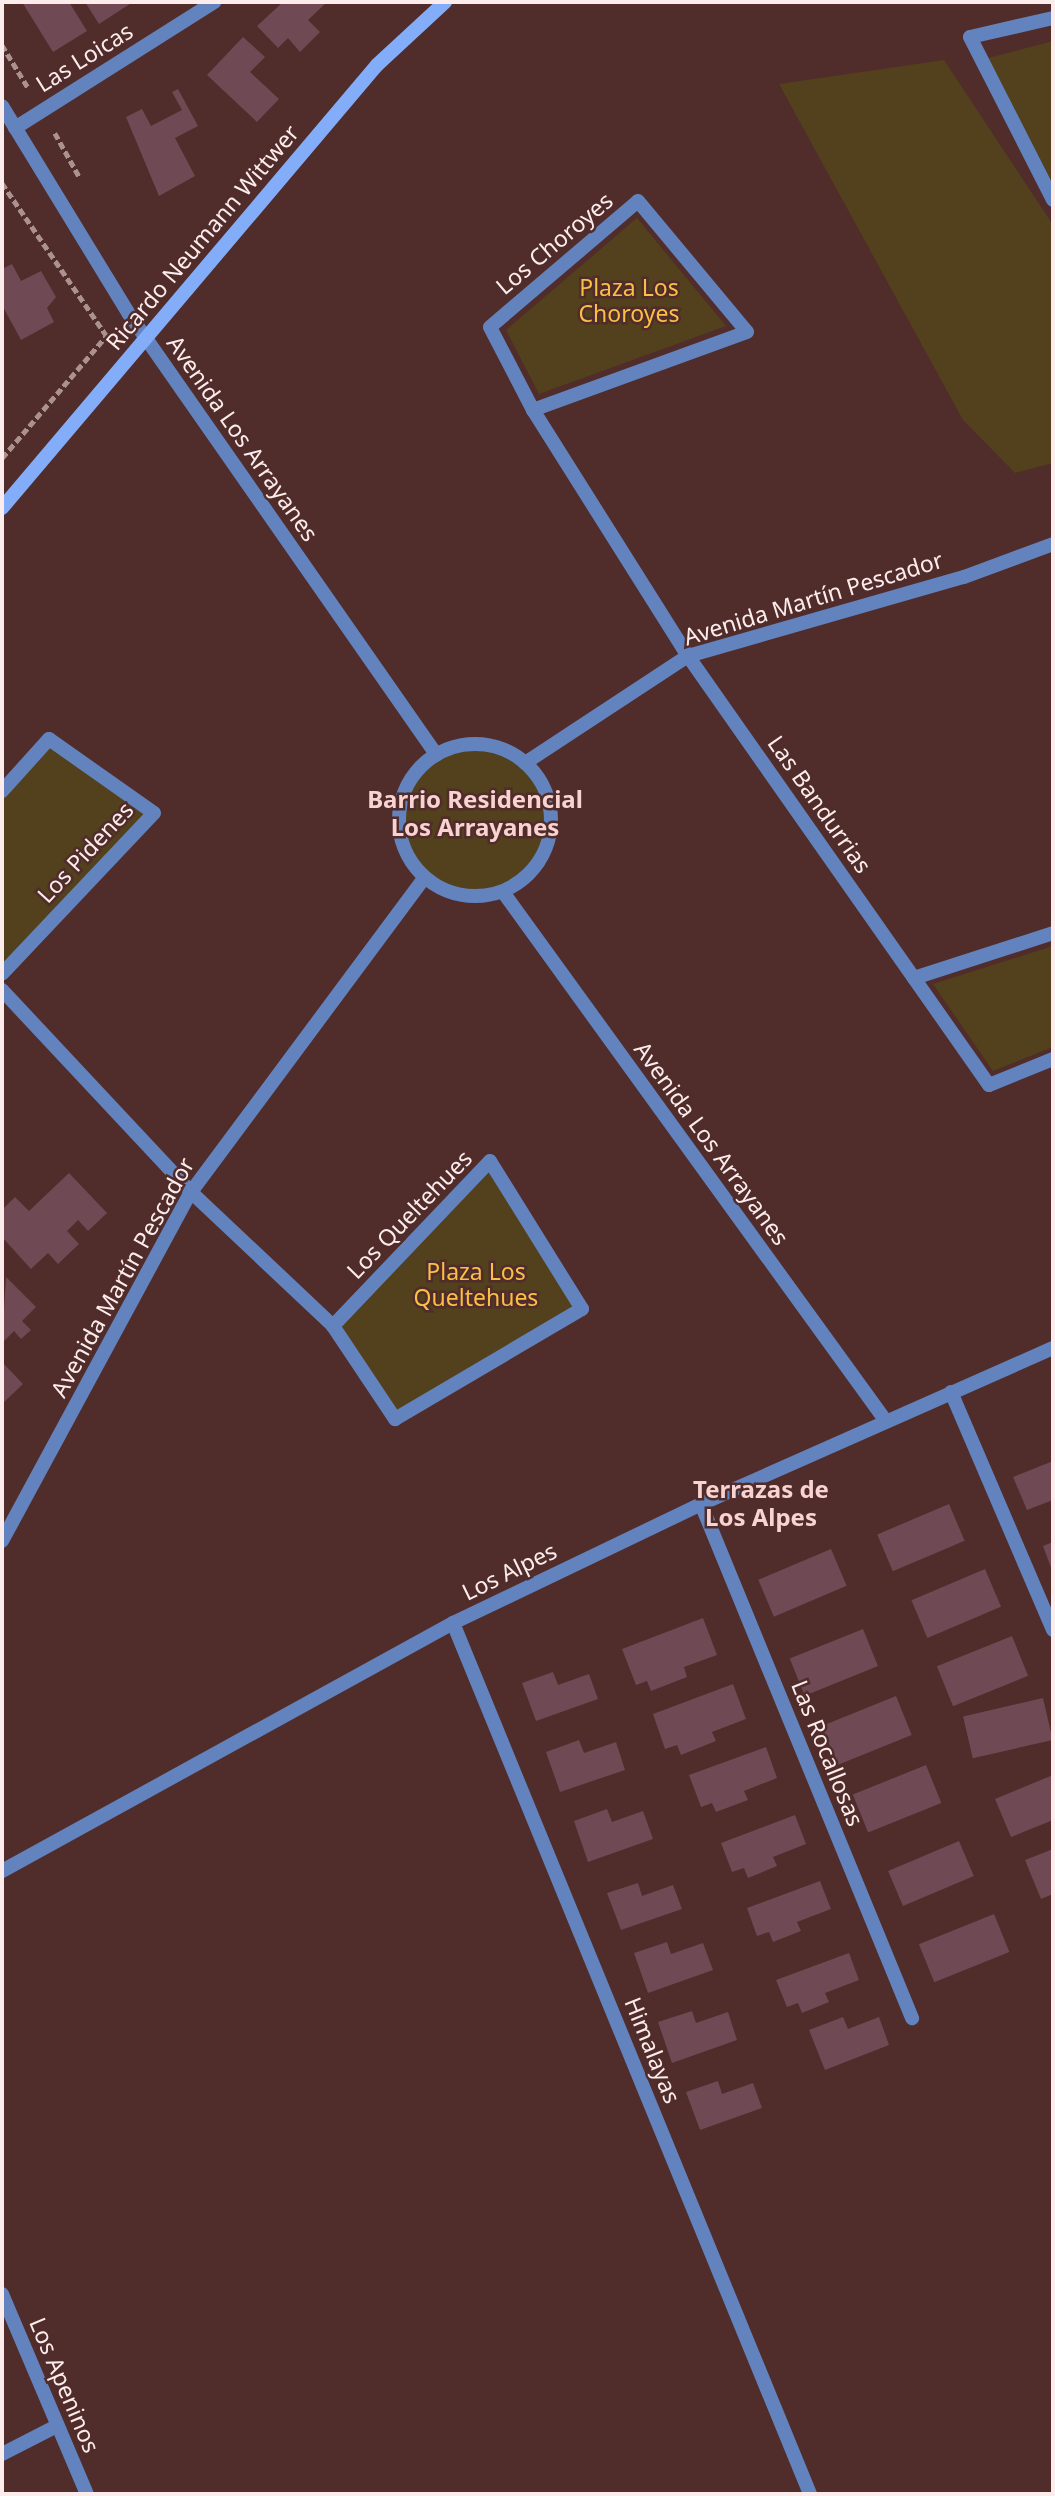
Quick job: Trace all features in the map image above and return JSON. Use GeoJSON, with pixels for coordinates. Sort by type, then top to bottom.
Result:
{"type":"FeatureCollection","features":[{"type":"Feature","properties":{"kind":"street","name":"Las Loicas"},"geometry":{"type":"LineString","coordinates":[[15,128],[214,2]]}},
{"type":"Feature","properties":{"kind":"street","name":"Ricardo Neumann Wittwer"},"geometry":{"type":"LineString","coordinates":[[2,508],[377,65],[445,2]]}},
{"type":"Feature","properties":{"kind":"street"},"geometry":{"type":"LineString","coordinates":[[1053,18],[970,37],[1053,200]]}},
{"type":"Feature","properties":{"kind":"street","name":"Avenida Los Arrayanes"},"geometry":{"type":"LineString","coordinates":[[2,106],[129,314],[436,754]]}},
{"type":"Feature","properties":{"kind":"street","name":"Los Choroyes"},"geometry":{"type":"LineString","coordinates":[[533,410],[747,332],[638,201],[490,327],[533,410],[688,656]]}},
{"type":"Feature","properties":{"kind":"street","name":"Avenida Martín Pescador"},"geometry":{"type":"LineString","coordinates":[[525,763],[688,656],[964,577],[1053,544]]}},
{"type":"Feature","properties":{"kind":"street","name":"Las Bandurrias"},"geometry":{"type":"LineString","coordinates":[[688,656],[989,1085],[1053,1059]]}},
{"type":"Feature","properties":{"kind":"street","name":"Los Pidenes"},"geometry":{"type":"LineString","coordinates":[[2,791],[49,739],[154,813],[2,974]]}},
{"type":"Feature","properties":{"kind":"street"},"geometry":{"type":"LineString","coordinates":[[476,743],[525,763],[541,782],[551,824],[531,872],[503,892],[477,897],[447,892],[424,878],[406,853],[400,801],[412,777],[436,754],[476,743]]}},
{"type":"Feature","properties":{"kind":"street","name":"Avenida Martín Pescador"},"geometry":{"type":"LineString","coordinates":[[2,1541],[191,1192],[424,878]]}},
{"type":"Feature","properties":{"kind":"street","name":"Avenida Los Arrayanes"},"geometry":{"type":"LineString","coordinates":[[503,892],[886,1420]]}},
{"type":"Feature","properties":{"kind":"street"},"geometry":{"type":"LineString","coordinates":[[914,978],[1053,933]]}},
{"type":"Feature","properties":{"kind":"street"},"geometry":{"type":"LineString","coordinates":[[2,990],[191,1192]]}},
{"type":"Feature","properties":{"kind":"street","name":"Los Queltehues"},"geometry":{"type":"LineString","coordinates":[[191,1192],[333,1326],[395,1419],[582,1309],[490,1161],[333,1326]]}},
{"type":"Feature","properties":{"kind":"street","name":"Los Alpes"},"geometry":{"type":"LineString","coordinates":[[2,1871],[453,1623],[701,1504],[1053,1348]]}},
{"type":"Feature","properties":{"kind":"street"},"geometry":{"type":"LineString","coordinates":[[951,1392],[1053,1630]]}},
{"type":"Feature","properties":{"kind":"street","name":"Las Rocallosas"},"geometry":{"type":"LineString","coordinates":[[701,1504],[912,2018]]}},
{"type":"Feature","properties":{"kind":"street","name":"Himalayas"},"geometry":{"type":"LineString","coordinates":[[453,1623],[810,2494]]}},
{"type":"Feature","properties":{"kind":"street","name":"Los Apeninos"},"geometry":{"type":"LineString","coordinates":[[2,2294],[87,2494]]}},
{"type":"Feature","properties":{"kind":"street"},"geometry":{"type":"LineString","coordinates":[[2,2454],[57,2426]]}},
{"type":"Feature","properties":{"kind":"path"},"geometry":{"type":"LineString","coordinates":[[2,183],[126,362]]}},
{"type":"Feature","properties":{"kind":"path"},"geometry":{"type":"LineString","coordinates":[[2,458],[107,335],[129,314]]}},
{"type":"Feature","properties":{"kind":"green space"},"geometry":{"type":"Polygon","coordinates":[[[1053,41],[1053,177],[1050,179],[988,58],[1053,41]]]}},
{"type":"Feature","properties":{"kind":"green space"},"geometry":{"type":"Polygon","coordinates":[[[944,60],[1053,225],[1053,463],[1015,473],[963,420],[779,84],[944,60]]]}},
{"type":"Feature","properties":{"kind":"green space","name":"Plaza Los Choroyes"},"geometry":{"type":"Polygon","coordinates":[[[637,218],[726,326],[539,394],[506,330],[637,218]]]}},
{"type":"Feature","properties":{"kind":"green space"},"geometry":{"type":"Polygon","coordinates":[[[50,746],[147,813],[2,967],[2,798],[50,746]]]}},
{"type":"Feature","properties":{"kind":"green space"},"geometry":{"type":"Polygon","coordinates":[[[475,750],[502,755],[525,770],[540,793],[545,820],[540,847],[525,870],[502,885],[475,890],[448,885],[425,870],[410,847],[405,820],[410,793],[425,770],[448,755],[475,750]]]}},
{"type":"Feature","properties":{"kind":"green space"},"geometry":{"type":"Polygon","coordinates":[[[1053,946],[1053,1047],[993,1071],[933,984],[1053,946]]]}},
{"type":"Feature","properties":{"kind":"green space","name":"Plaza Los Queltehues"},"geometry":{"type":"Polygon","coordinates":[[[490,1170],[574,1307],[397,1411],[339,1326],[490,1170]]]}},
{"type":"Feature","properties":{"kind":"building"},"geometry":{"type":"Polygon","coordinates":[[[22,2],[69,2],[87,31],[53,52],[22,2]]]}},
{"type":"Feature","properties":{"kind":"building"},"geometry":{"type":"Polygon","coordinates":[[[85,2],[133,2],[99,24],[85,2]]]}},
{"type":"Feature","properties":{"kind":"building"},"geometry":{"type":"Polygon","coordinates":[[[283,2],[327,2],[308,20],[320,32],[300,52],[288,38],[278,48],[257,26],[283,2]]]}},
{"type":"Feature","properties":{"kind":"building"},"geometry":{"type":"Polygon","coordinates":[[[243,37],[265,57],[250,72],[279,99],[257,122],[207,75],[243,37]]]}},
{"type":"Feature","properties":{"kind":"building"},"geometry":{"type":"Polygon","coordinates":[[[178,89],[198,126],[175,138],[195,176],[159,196],[126,117],[142,109],[151,126],[182,110],[172,92],[178,89]]]}},
{"type":"Feature","properties":{"kind":"building"},"geometry":{"type":"Polygon","coordinates":[[[12,264],[21,281],[41,271],[56,297],[47,308],[54,322],[21,340],[2,305],[2,269],[12,264]]]}},
{"type":"Feature","properties":{"kind":"building"},"geometry":{"type":"Polygon","coordinates":[[[69,1173],[107,1213],[88,1231],[78,1220],[67,1231],[79,1244],[58,1264],[48,1253],[31,1269],[2,1237],[2,1210],[15,1197],[29,1211],[69,1173]]]}},
{"type":"Feature","properties":{"kind":"building"},"geometry":{"type":"Polygon","coordinates":[[[6,1277],[36,1307],[22,1321],[31,1330],[21,1339],[14,1331],[2,1343],[6,1277]]]}},
{"type":"Feature","properties":{"kind":"building"},"geometry":{"type":"Polygon","coordinates":[[[2,1362],[23,1384],[2,1404],[2,1362]]]}},
{"type":"Feature","properties":{"kind":"building"},"geometry":{"type":"Polygon","coordinates":[[[1053,1461],[1053,1500],[1027,1510],[1013,1477],[1053,1461]]]}},
{"type":"Feature","properties":{"kind":"building"},"geometry":{"type":"Polygon","coordinates":[[[949,1504],[965,1541],[893,1571],[877,1534],[949,1504]]]}},
{"type":"Feature","properties":{"kind":"building"},"geometry":{"type":"Polygon","coordinates":[[[1053,1542],[1053,1573],[1043,1546],[1053,1542]]]}},
{"type":"Feature","properties":{"kind":"building"},"geometry":{"type":"Polygon","coordinates":[[[831,1549],[847,1586],[774,1617],[758,1580],[831,1549]]]}},
{"type":"Feature","properties":{"kind":"building"},"geometry":{"type":"Polygon","coordinates":[[[985,1569],[1001,1607],[927,1638],[911,1600],[985,1569]]]}},
{"type":"Feature","properties":{"kind":"building"},"geometry":{"type":"Polygon","coordinates":[[[703,1618],[717,1655],[684,1667],[687,1677],[651,1691],[647,1681],[636,1685],[622,1649],[703,1618]]]}},
{"type":"Feature","properties":{"kind":"building"},"geometry":{"type":"Polygon","coordinates":[[[863,1629],[878,1666],[805,1696],[790,1659],[863,1629]]]}},
{"type":"Feature","properties":{"kind":"building"},"geometry":{"type":"Polygon","coordinates":[[[1012,1636],[1028,1676],[953,1706],[937,1666],[1012,1636]]]}},
{"type":"Feature","properties":{"kind":"building"},"geometry":{"type":"Polygon","coordinates":[[[553,1672],[558,1685],[589,1674],[598,1699],[536,1721],[522,1683],[553,1672]]]}},
{"type":"Feature","properties":{"kind":"building"},"geometry":{"type":"Polygon","coordinates":[[[733,1684],[746,1719],[712,1732],[716,1741],[681,1755],[677,1745],[665,1749],[653,1714],[733,1684]]]}},
{"type":"Feature","properties":{"kind":"building"},"geometry":{"type":"Polygon","coordinates":[[[896,1696],[912,1735],[838,1765],[822,1726],[896,1696]]]}},
{"type":"Feature","properties":{"kind":"building"},"geometry":{"type":"Polygon","coordinates":[[[1043,1698],[1053,1740],[973,1758],[963,1716],[1043,1698]]]}},
{"type":"Feature","properties":{"kind":"building"},"geometry":{"type":"Polygon","coordinates":[[[579,1740],[584,1753],[616,1742],[625,1770],[560,1792],[546,1752],[579,1740]]]}},
{"type":"Feature","properties":{"kind":"building"},"geometry":{"type":"Polygon","coordinates":[[[766,1747],[777,1778],[744,1791],[748,1800],[716,1812],[712,1803],[701,1807],[689,1775],[766,1747]]]}},
{"type":"Feature","properties":{"kind":"building"},"geometry":{"type":"Polygon","coordinates":[[[926,1765],[941,1803],[868,1833],[853,1795],[926,1765]]]}},
{"type":"Feature","properties":{"kind":"building"},"geometry":{"type":"Polygon","coordinates":[[[1053,1775],[1053,1820],[1011,1837],[995,1799],[1053,1775]]]}},
{"type":"Feature","properties":{"kind":"building"},"geometry":{"type":"Polygon","coordinates":[[[607,1809],[612,1822],[643,1811],[653,1839],[588,1862],[574,1821],[607,1809]]]}},
{"type":"Feature","properties":{"kind":"building"},"geometry":{"type":"Polygon","coordinates":[[[795,1815],[806,1844],[773,1857],[777,1866],[748,1878],[744,1868],[732,1872],[721,1843],[795,1815]]]}},
{"type":"Feature","properties":{"kind":"building"},"geometry":{"type":"Polygon","coordinates":[[[959,1841],[974,1876],[903,1906],[888,1871],[959,1841]]]}},
{"type":"Feature","properties":{"kind":"building"},"geometry":{"type":"Polygon","coordinates":[[[1053,1849],[1053,1894],[1041,1899],[1025,1860],[1053,1849]]]}},
{"type":"Feature","properties":{"kind":"building"},"geometry":{"type":"Polygon","coordinates":[[[820,1881],[831,1909],[797,1922],[801,1931],[773,1942],[769,1932],[757,1936],[747,1908],[820,1881]]]}},
{"type":"Feature","properties":{"kind":"building"},"geometry":{"type":"Polygon","coordinates":[[[638,1883],[642,1896],[673,1885],[682,1909],[621,1930],[607,1893],[638,1883]]]}},
{"type":"Feature","properties":{"kind":"building"},"geometry":{"type":"Polygon","coordinates":[[[994,1914],[1009,1952],[934,1982],[919,1944],[994,1914]]]}},
{"type":"Feature","properties":{"kind":"building"},"geometry":{"type":"Polygon","coordinates":[[[667,1942],[671,1954],[703,1943],[713,1970],[648,1993],[634,1953],[667,1942]]]}},
{"type":"Feature","properties":{"kind":"building"},"geometry":{"type":"Polygon","coordinates":[[[849,1953],[859,1980],[825,1993],[829,2002],[802,2013],[798,2003],[787,2007],[776,1980],[849,1953]]]}},
{"type":"Feature","properties":{"kind":"building"},"geometry":{"type":"Polygon","coordinates":[[[692,2011],[696,2023],[728,2012],[737,2040],[672,2063],[658,2022],[692,2011]]]}},
{"type":"Feature","properties":{"kind":"building"},"geometry":{"type":"Polygon","coordinates":[[[843,2017],[848,2029],[879,2017],[889,2045],[825,2070],[809,2030],[843,2017]]]}},
{"type":"Feature","properties":{"kind":"building"},"geometry":{"type":"Polygon","coordinates":[[[718,2081],[722,2094],[753,2083],[762,2108],[700,2130],[686,2092],[718,2081]]]}},
{"type":"Feature","properties":{"kind":"district","name":"Barrio Residencial Los Arrayanes"},"geometry":{"type":"Point","coordinates":[475,813]}},
{"type":"Feature","properties":{"kind":"district","name":"Terrazas de Los Alpes"},"geometry":{"type":"Point","coordinates":[761,1503]}}]}
